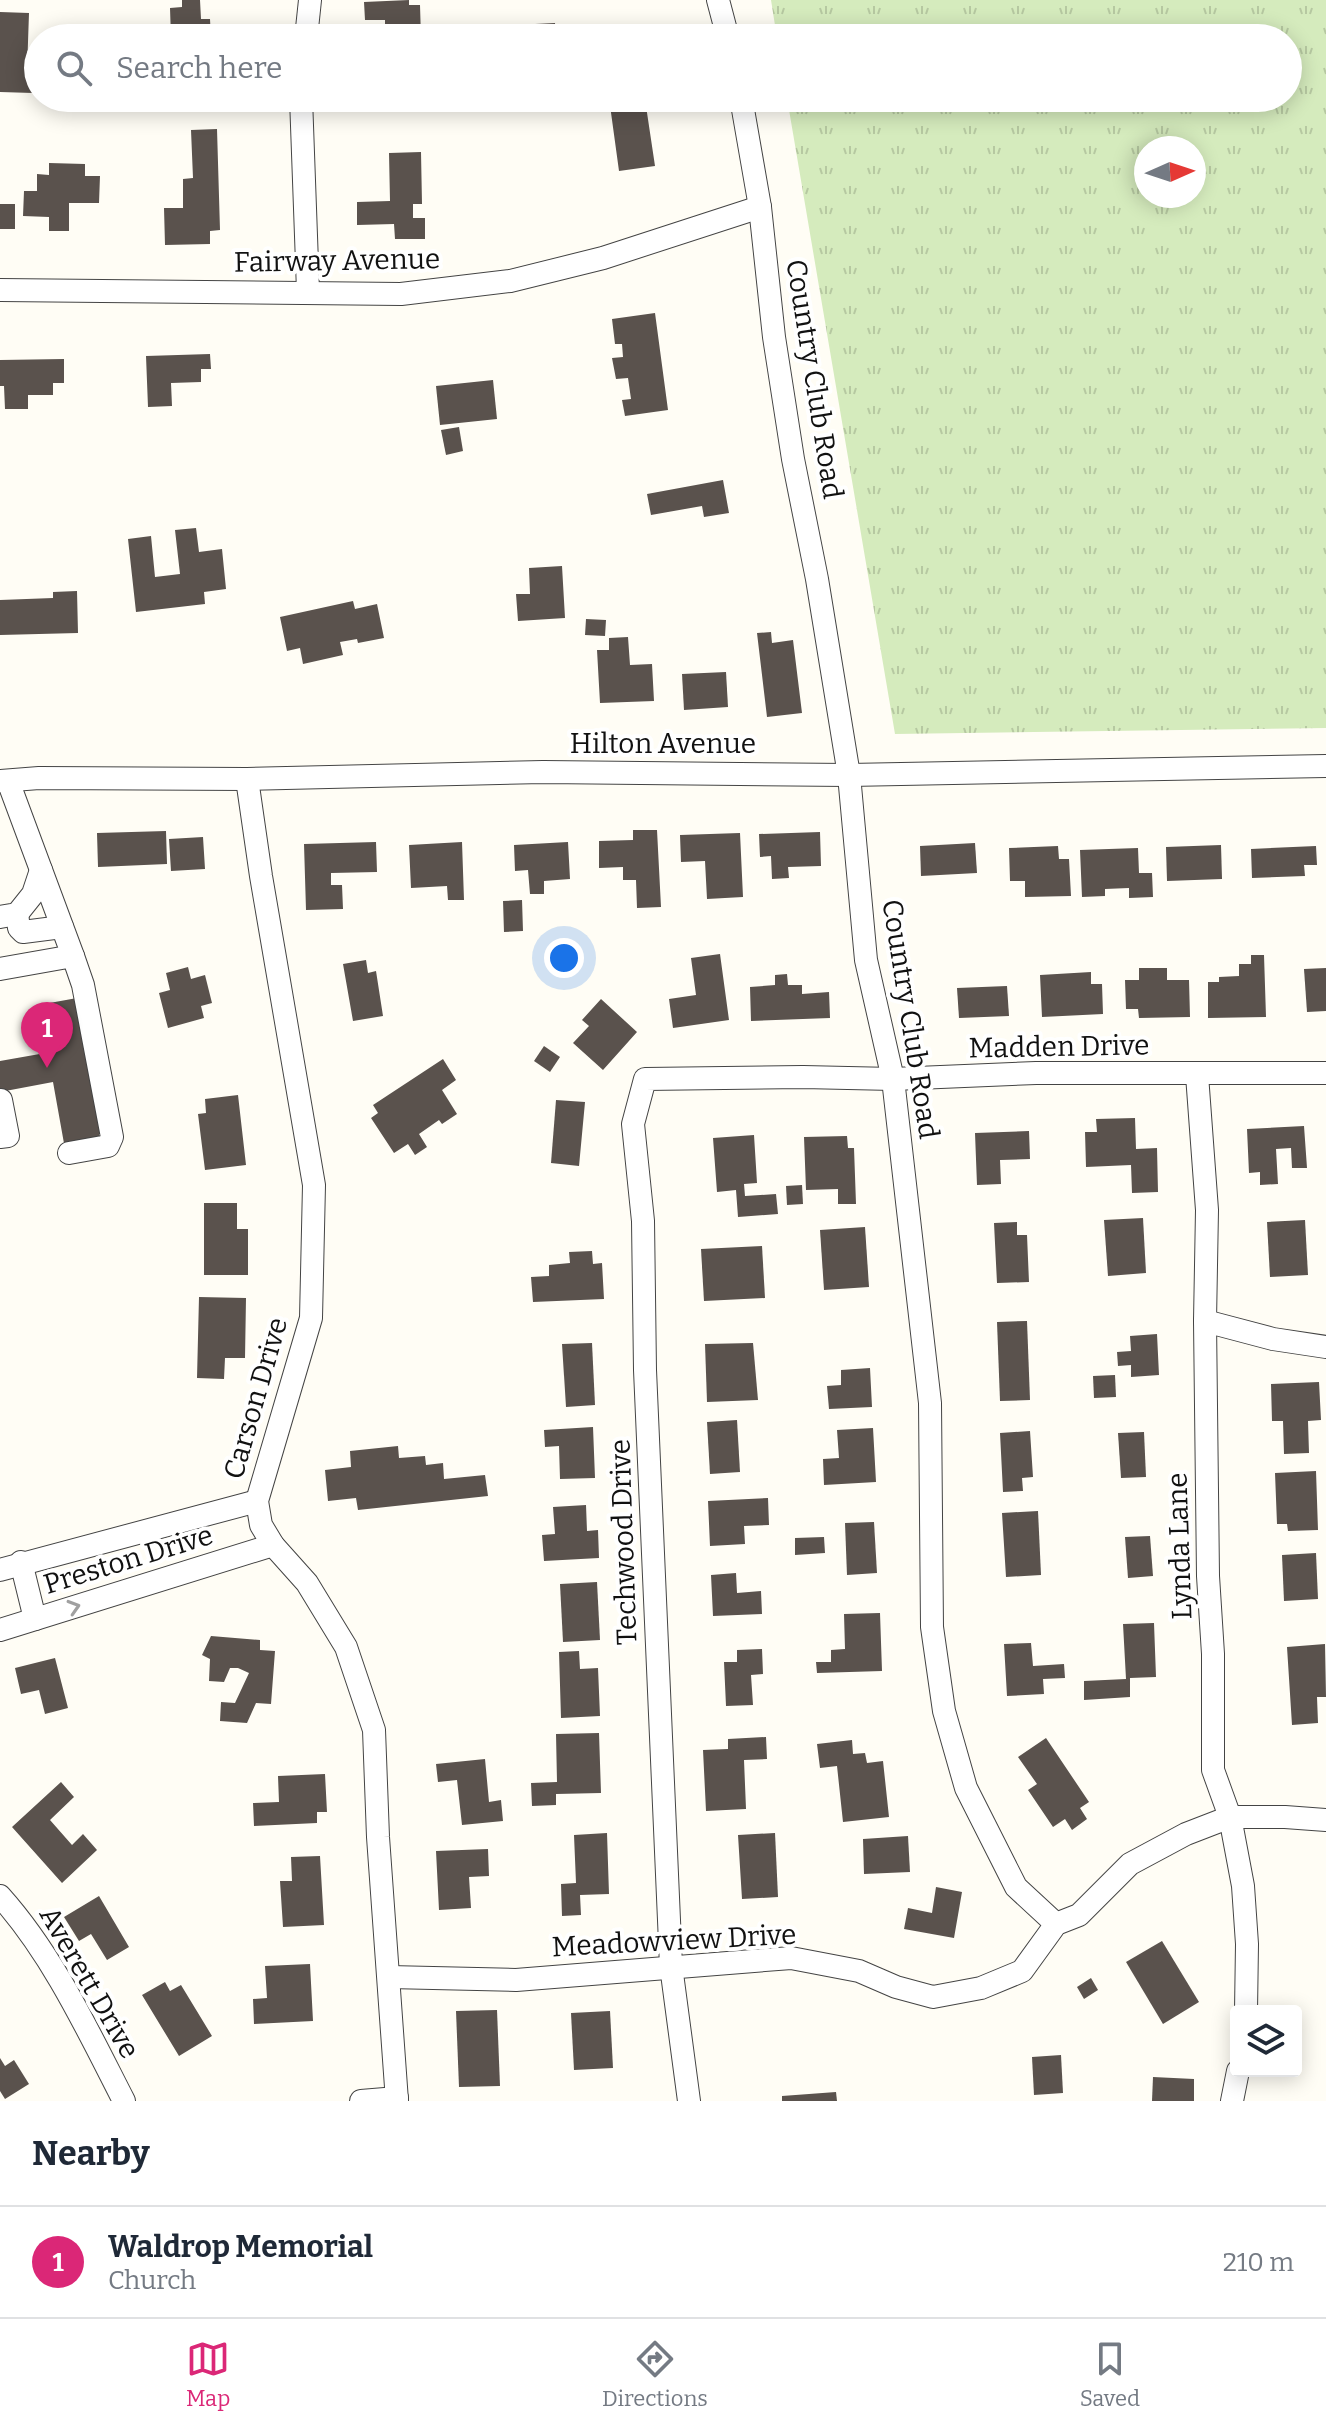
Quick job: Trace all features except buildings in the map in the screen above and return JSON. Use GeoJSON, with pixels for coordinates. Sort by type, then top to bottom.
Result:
{"type":"FeatureCollection","features":[{"type":"Feature","properties":{"kind":"street"},"geometry":{"type":"LineString","coordinates":[[307,24],[310,0]]}},
{"type":"Feature","properties":{"kind":"street"},"geometry":{"type":"LineString","coordinates":[[718,0],[724,24]]}},
{"type":"Feature","properties":{"kind":"street"},"geometry":{"type":"LineString","coordinates":[[302,112],[308,291]]}},
{"type":"Feature","properties":{"kind":"street","name":"Country Club Road"},"geometry":{"type":"LineString","coordinates":[[743,112],[760,207],[781,382],[849,775],[866,960],[893,1079],[930,1403],[932,1627],[944,1711],[966,1788],[1016,1887],[1056,1924]]}},
{"type":"Feature","properties":{"kind":"street","name":"Fairway Avenue"},"geometry":{"type":"LineString","coordinates":[[0,290],[401,294],[510,281],[603,258],[760,207]]}},
{"type":"Feature","properties":{"kind":"street","name":"Hilton Avenue"},"geometry":{"type":"LineString","coordinates":[[4,781],[39,778],[247,779],[543,772],[849,775],[1326,766]]}},
{"type":"Feature","properties":{"kind":"street","name":"Carson Drive"},"geometry":{"type":"LineString","coordinates":[[247,779],[314,1185],[311,1318],[257,1501],[261,1525],[273,1545],[307,1583],[346,1647],[374,1730],[378,1837],[397,2099]]}},
{"type":"Feature","properties":{"kind":"street"},"geometry":{"type":"LineString","coordinates":[[4,781],[83,985],[112,1137],[108,1146],[69,1153]]}},
{"type":"Feature","properties":{"kind":"street"},"geometry":{"type":"LineString","coordinates":[[41,870],[33,894],[8,916],[23,932],[62,927]]}},
{"type":"Feature","properties":{"kind":"street"},"geometry":{"type":"LineString","coordinates":[[0,969],[73,956]]}},
{"type":"Feature","properties":{"kind":"street","name":"Madden Drive"},"geometry":{"type":"LineString","coordinates":[[744,1079],[893,1079],[1036,1073],[1326,1073]]}},
{"type":"Feature","properties":{"kind":"street","name":"Lynda Lane"},"geometry":{"type":"LineString","coordinates":[[1197,1075],[1207,1210],[1205,1321],[1213,1770],[1230,1817],[1243,1886],[1247,1944],[1246,2005]]}},
{"type":"Feature","properties":{"kind":"street","name":"Techwood Drive"},"geometry":{"type":"LineString","coordinates":[[689,2101],[671,1966],[645,1370],[643,1221],[633,1124],[645,1079],[744,1079]]}},
{"type":"Feature","properties":{"kind":"street"},"geometry":{"type":"LineString","coordinates":[[0,1137],[8,1136],[1,1100]]}},
{"type":"Feature","properties":{"kind":"street"},"geometry":{"type":"LineString","coordinates":[[1205,1321],[1273,1339],[1326,1347]]}},
{"type":"Feature","properties":{"kind":"street","name":"Preston Drive"},"geometry":{"type":"LineString","coordinates":[[10,1566],[257,1501]]}},
{"type":"Feature","properties":{"kind":"street","name":"Preston Drive"},"geometry":{"type":"LineString","coordinates":[[0,1630],[273,1545]]}},
{"type":"Feature","properties":{"kind":"street"},"geometry":{"type":"LineString","coordinates":[[10,1566],[35,1619]]}},
{"type":"Feature","properties":{"kind":"street","name":"Meadowview Drive"},"geometry":{"type":"LineString","coordinates":[[389,1977],[516,1980],[791,1958],[859,1971],[896,1987],[933,1997],[981,1988],[1022,1971],[1056,1924],[1079,1915],[1130,1864],[1186,1834],[1230,1817],[1326,1820]]}},
{"type":"Feature","properties":{"kind":"street","name":"Averett Drive"},"geometry":{"type":"LineString","coordinates":[[0,1896],[25,1924],[88,2031],[124,2101]]}},
{"type":"Feature","properties":{"kind":"street"},"geometry":{"type":"LineString","coordinates":[[1232,2101],[1237,2077]]}},
{"type":"Feature","properties":{"kind":"street"},"geometry":{"type":"LineString","coordinates":[[361,2101],[397,2099]]}},
{"type":"Feature","properties":{"kind":"green space"},"geometry":{"type":"Polygon","coordinates":[[[771,0],[1326,0],[1326,728],[895,734],[789,112],[1302,112],[1302,24],[775,24],[771,0]]]}},
{"type":"Feature","properties":{"kind":"place","name":"Waldrop Memorial"},"geometry":{"type":"Point","coordinates":[47,1068]}}]}
